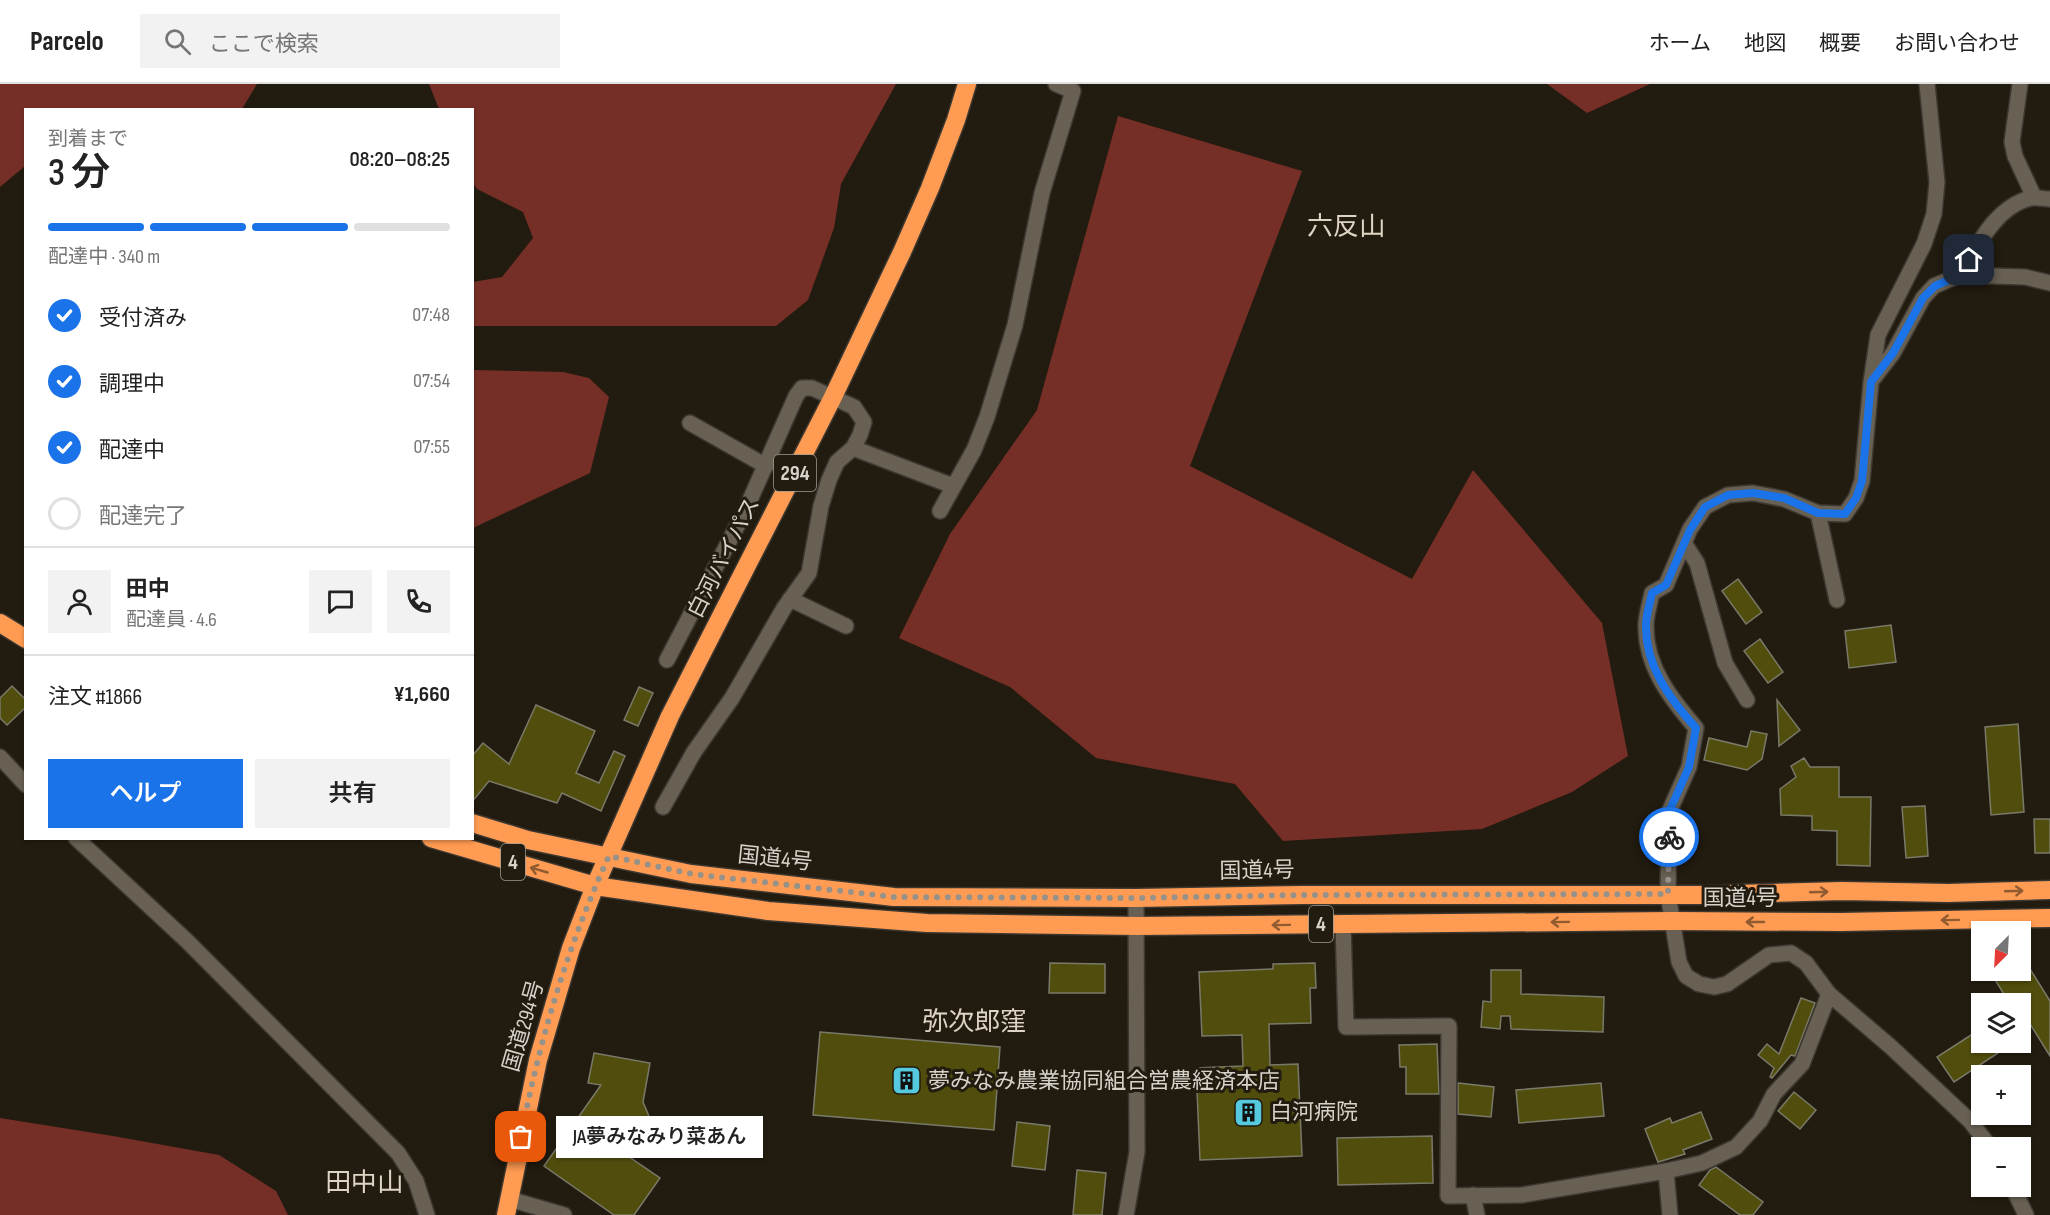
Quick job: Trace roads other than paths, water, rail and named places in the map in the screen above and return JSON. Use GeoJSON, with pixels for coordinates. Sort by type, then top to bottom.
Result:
{"type":"FeatureCollection","features":[{"type":"Feature","properties":{"kind":"highway","name":"白河バイパス"},"geometry":{"type":"LineString","coordinates":[[609,856],[670,716],[833,397],[902,252],[930,188],[967,84]]}},
{"type":"Feature","properties":{"kind":"highway"},"geometry":{"type":"LineString","coordinates":[[0,623],[24,638]]}},
{"type":"Feature","properties":{"kind":"highway","name":"国道4号"},"geometry":{"type":"LineString","coordinates":[[474,824],[528,840],[692,874],[894,897],[1136,898],[1668,894],[1702,896],[1842,891],[1948,893],[2050,890]]}},
{"type":"Feature","properties":{"kind":"highway","name":"国道4号"},"geometry":{"type":"LineString","coordinates":[[438,840],[595,886],[768,911],[927,923],[1137,926],[1673,921],[1841,922],[2050,918]]}},
{"type":"Feature","properties":{"kind":"highway","name":"国道294号"},"geometry":{"type":"LineString","coordinates":[[508,1207],[538,1060],[571,948],[609,856]]}},
{"type":"Feature","properties":{"kind":"street"},"geometry":{"type":"LineString","coordinates":[[940,511],[974,450],[987,417],[1015,325],[1042,192],[1073,91],[1056,84]]}},
{"type":"Feature","properties":{"kind":"street"},"geometry":{"type":"LineString","coordinates":[[1927,84],[1937,182],[1934,214],[1919,254],[1878,335],[1871,382],[1862,481],[1856,498],[1845,514],[1818,513],[1784,498],[1753,493],[1728,495],[1705,507],[1690,530],[1666,585],[1652,593],[1646,625],[1650,653],[1662,685],[1696,728],[1689,767],[1669,812],[1668,894],[1679,962],[1686,976],[1699,984],[1714,987],[1727,984],[1769,955],[1791,953],[1806,963],[1829,994],[1891,1047],[1970,1121],[1982,1137]]}},
{"type":"Feature","properties":{"kind":"street"},"geometry":{"type":"LineString","coordinates":[[2019,84],[2012,142],[2014,156],[2034,197]]}},
{"type":"Feature","properties":{"kind":"street"},"geometry":{"type":"LineString","coordinates":[[1960,275],[1992,225],[2013,204],[2034,197],[2050,198]]}},
{"type":"Feature","properties":{"kind":"street"},"geometry":{"type":"LineString","coordinates":[[1871,382],[1893,353],[1923,298],[1935,286],[1960,275],[2025,278],[2050,283]]}},
{"type":"Feature","properties":{"kind":"street"},"geometry":{"type":"LineString","coordinates":[[663,807],[694,752],[732,698],[790,599],[808,573],[821,506],[829,480],[837,462],[853,448],[864,422],[854,407],[812,388],[802,388],[796,396],[766,466],[667,660]]}},
{"type":"Feature","properties":{"kind":"street"},"geometry":{"type":"LineString","coordinates":[[690,423],[766,466]]}},
{"type":"Feature","properties":{"kind":"street"},"geometry":{"type":"LineString","coordinates":[[853,448],[953,486]]}},
{"type":"Feature","properties":{"kind":"street"},"geometry":{"type":"LineString","coordinates":[[1818,513],[1837,600]]}},
{"type":"Feature","properties":{"kind":"street"},"geometry":{"type":"LineString","coordinates":[[1684,543],[1697,563],[1725,663],[1747,700]]}},
{"type":"Feature","properties":{"kind":"street"},"geometry":{"type":"LineString","coordinates":[[790,599],[846,626]]}},
{"type":"Feature","properties":{"kind":"street"},"geometry":{"type":"LineString","coordinates":[[0,757],[24,783]]}},
{"type":"Feature","properties":{"kind":"street"},"geometry":{"type":"LineString","coordinates":[[78,840],[187,941],[398,1153],[416,1181],[427,1215]]}},
{"type":"Feature","properties":{"kind":"street"},"geometry":{"type":"LineString","coordinates":[[1126,1215],[1137,1152],[1136,898]]}},
{"type":"Feature","properties":{"kind":"street"},"geometry":{"type":"LineString","coordinates":[[1343,924],[1346,1027],[1449,1026],[1448,1196],[1522,1195],[1666,1171],[1702,1163],[1736,1147],[1760,1121],[1774,1094],[1802,1064],[1829,994]]}},
{"type":"Feature","properties":{"kind":"street"},"geometry":{"type":"LineString","coordinates":[[1666,1171],[1670,1215]]}},
{"type":"Feature","properties":{"kind":"street"},"geometry":{"type":"LineString","coordinates":[[1473,1195],[1478,1215]]}},
{"type":"Feature","properties":{"kind":"street"},"geometry":{"type":"LineString","coordinates":[[2017,1197],[2026,1215]]}},
{"type":"Feature","properties":{"kind":"street"},"geometry":{"type":"LineString","coordinates":[[508,1207],[564,1215]]}},
{"type":"Feature","properties":{"kind":"place","name":"夢みなみ農業協同組合営農経済本店"},"geometry":{"type":"Point","coordinates":[907,1081]}},
{"type":"Feature","properties":{"kind":"place","name":"白河病院"},"geometry":{"type":"Point","coordinates":[1249,1112]}},
{"type":"Feature","properties":{"kind":"place","name":"JA夢みなみり菜あん"},"geometry":{"type":"Point","coordinates":[521,1137]}},
{"type":"Feature","properties":{"kind":"district","name":"六反山"},"geometry":{"type":"Point","coordinates":[1346,227]}},
{"type":"Feature","properties":{"kind":"district","name":"弥次郎窪"},"geometry":{"type":"Point","coordinates":[974,1022]}},
{"type":"Feature","properties":{"kind":"district","name":"田中山"},"geometry":{"type":"Point","coordinates":[364,1183]}}]}
